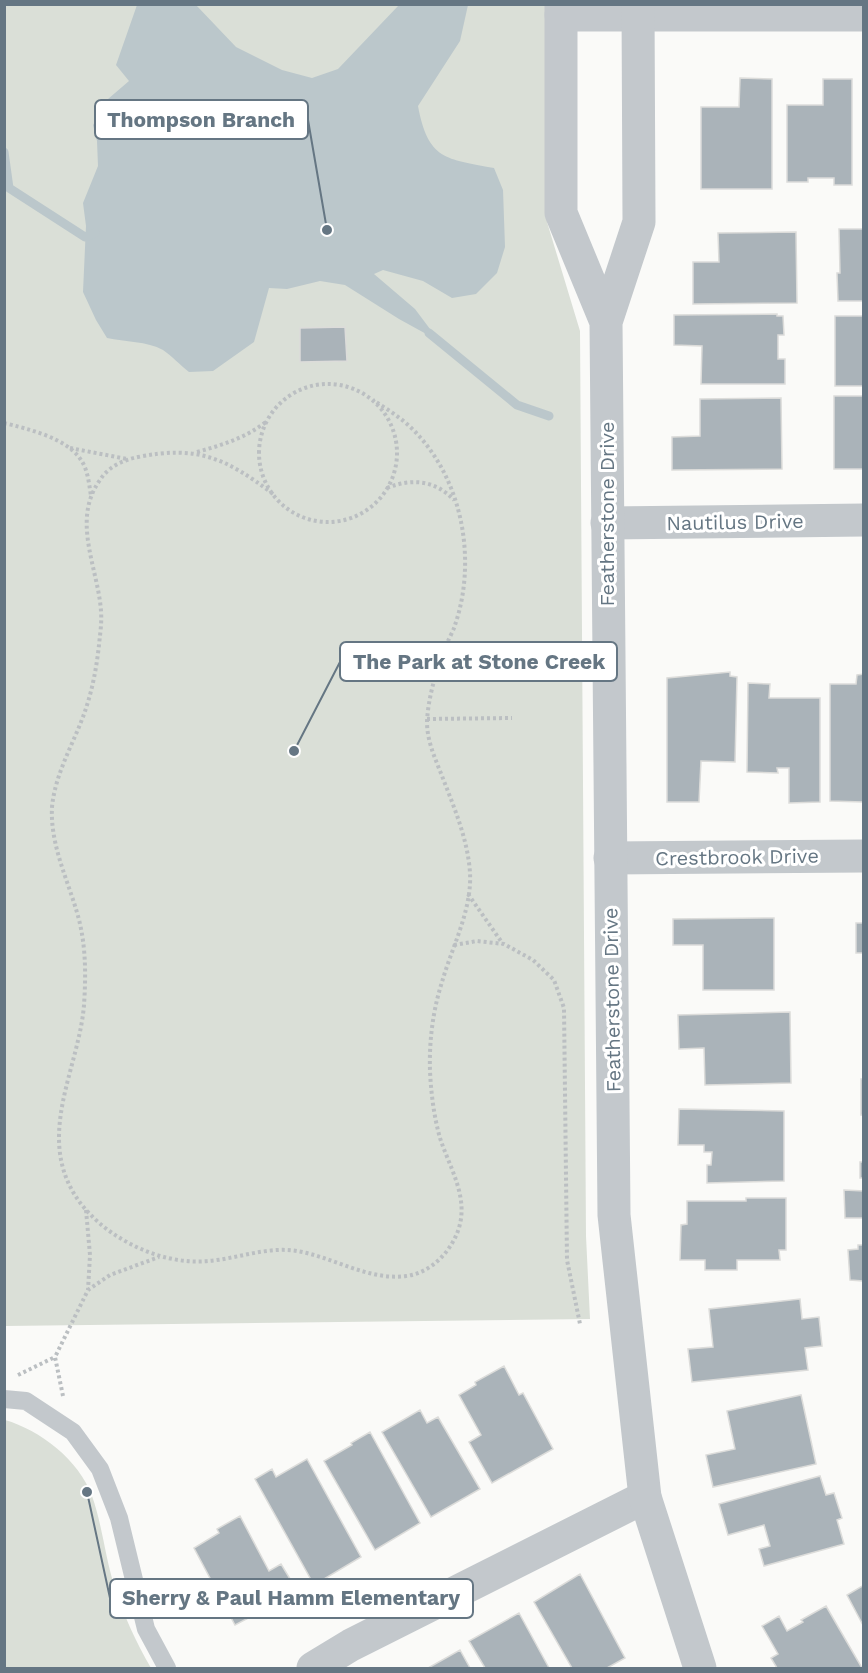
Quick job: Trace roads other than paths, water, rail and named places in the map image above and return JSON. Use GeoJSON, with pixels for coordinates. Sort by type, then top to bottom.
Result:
{"type":"FeatureCollection","features":[{"type":"Feature","properties":{"kind":"street","name":"Featherstone Drive"},"geometry":{"type":"LineString","coordinates":[[606,322],[561,213],[561,10],[638,10],[639,222],[606,322],[614,1215],[645,1497],[700,1668]]}},
{"type":"Feature","properties":{"kind":"street"},"geometry":{"type":"LineString","coordinates":[[638,10],[864,15]]}},
{"type":"Feature","properties":{"kind":"street","name":"Nautilus Drive"},"geometry":{"type":"LineString","coordinates":[[607,523],[864,520]]}},
{"type":"Feature","properties":{"kind":"street","name":"Crestbrook Drive"},"geometry":{"type":"LineString","coordinates":[[610,858],[864,856]]}},
{"type":"Feature","properties":{"kind":"street"},"geometry":{"type":"LineString","coordinates":[[314,1668],[351,1645],[645,1497]]}},
{"type":"Feature","properties":{"kind":"lane"},"geometry":{"type":"LineString","coordinates":[[4,1399],[26,1401],[73,1432],[100,1469],[118,1518],[146,1629],[167,1668]]}},
{"type":"Feature","properties":{"kind":"waterway"},"geometry":{"type":"LineString","coordinates":[[4,152],[9,188],[85,237],[95,233]]}},
{"type":"Feature","properties":{"kind":"waterway"},"geometry":{"type":"LineString","coordinates":[[429,333],[517,405],[549,416]]}},
{"type":"Feature","properties":{"kind":"place","name":"Thompson Branch"},"geometry":{"type":"Point","coordinates":[327,230]}},
{"type":"Feature","properties":{"kind":"place","name":"The Park at Stone Creek"},"geometry":{"type":"Point","coordinates":[294,751]}},
{"type":"Feature","properties":{"kind":"place","name":"Sherry & Paul Hamm Elementary"},"geometry":{"type":"Point","coordinates":[87,1492]}}]}
